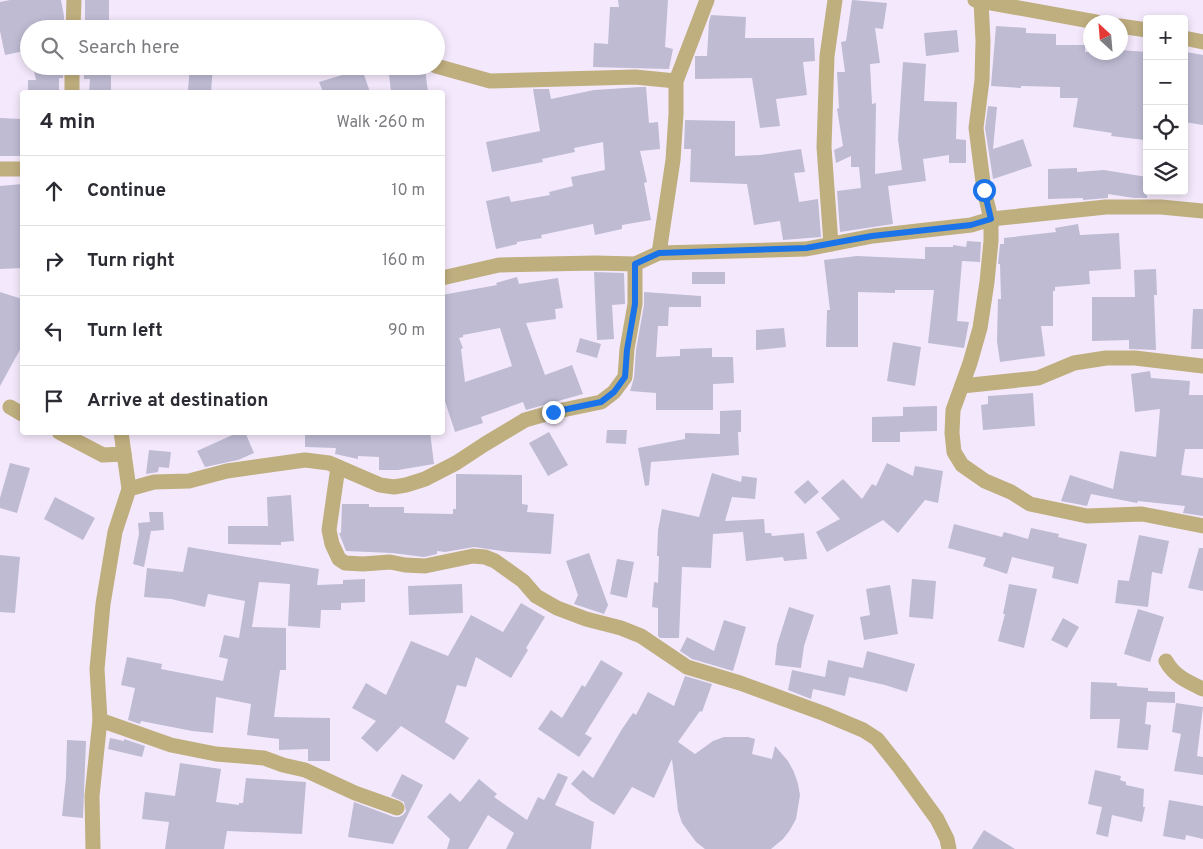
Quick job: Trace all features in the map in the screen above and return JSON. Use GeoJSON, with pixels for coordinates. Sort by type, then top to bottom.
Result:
{"type":"FeatureCollection","features":[{"type":"Feature","properties":{"kind":"street"},"geometry":{"type":"LineString","coordinates":[[73,20],[74,0]]}},
{"type":"Feature","properties":{"kind":"street"},"geometry":{"type":"LineString","coordinates":[[659,253],[673,160],[676,81],[707,0]]}},
{"type":"Feature","properties":{"kind":"street"},"geometry":{"type":"LineString","coordinates":[[831,244],[824,147],[827,56],[835,0]]}},
{"type":"Feature","properties":{"kind":"street"},"geometry":{"type":"LineString","coordinates":[[1083,20],[978,1],[983,41],[982,80],[976,128],[984,190],[991,219],[988,274],[980,328],[953,410],[952,434],[954,452],[962,464],[985,481],[1011,492],[1030,504],[1060,512],[1087,516],[1142,514],[1203,526]]}},
{"type":"Feature","properties":{"kind":"street"},"geometry":{"type":"LineString","coordinates":[[1128,27],[1143,29]]}},
{"type":"Feature","properties":{"kind":"street"},"geometry":{"type":"LineString","coordinates":[[1188,39],[1203,42]]}},
{"type":"Feature","properties":{"kind":"street"},"geometry":{"type":"LineString","coordinates":[[445,68],[490,81],[635,77],[676,81]]}},
{"type":"Feature","properties":{"kind":"street"},"geometry":{"type":"LineString","coordinates":[[72,75],[72,90]]}},
{"type":"Feature","properties":{"kind":"street"},"geometry":{"type":"LineString","coordinates":[[0,169],[20,169]]}},
{"type":"Feature","properties":{"kind":"street"},"geometry":{"type":"LineString","coordinates":[[445,277],[499,265],[635,264],[659,253],[796,249],[872,236],[971,225],[991,219],[1106,207],[1161,207],[1203,211]]}},
{"type":"Feature","properties":{"kind":"street"},"geometry":{"type":"LineString","coordinates":[[130,490],[154,482],[189,481],[226,471],[305,460],[338,466],[380,485],[394,487],[406,485],[425,479],[456,463],[525,420],[601,402],[614,392],[625,377],[627,350],[635,304],[635,264]]}},
{"type":"Feature","properties":{"kind":"street"},"geometry":{"type":"LineString","coordinates":[[962,386],[1038,378],[1074,363],[1106,358],[1135,358],[1203,366]]}},
{"type":"Feature","properties":{"kind":"street"},"geometry":{"type":"LineString","coordinates":[[65,435],[103,455],[124,454]]}},
{"type":"Feature","properties":{"kind":"street"},"geometry":{"type":"LineString","coordinates":[[93,849],[92,796],[100,720],[97,669],[103,604],[115,532],[130,490],[121,435]]}},
{"type":"Feature","properties":{"kind":"street"},"geometry":{"type":"LineString","coordinates":[[338,466],[329,530],[332,544],[339,559],[345,563],[390,562],[425,566],[473,556],[485,557],[495,561],[523,581],[536,596],[557,608],[641,636],[687,667],[740,683],[863,730],[877,739],[911,783],[937,820],[947,839],[949,849]]}},
{"type":"Feature","properties":{"kind":"street"},"geometry":{"type":"LineString","coordinates":[[1166,661],[1171,669],[1181,678],[1203,690]]}},
{"type":"Feature","properties":{"kind":"street"},"geometry":{"type":"LineString","coordinates":[[100,720],[170,744],[216,754],[264,758],[283,766],[305,770],[355,793],[397,808]]}},
{"type":"Feature","properties":{"kind":"building"},"geometry":{"type":"Polygon","coordinates":[[[10,0],[61,0],[64,20],[20,20],[20,52],[5,55],[0,31],[0,2],[10,0]]]}},
{"type":"Feature","properties":{"kind":"building"},"geometry":{"type":"Polygon","coordinates":[[[85,0],[109,0],[109,20],[85,20],[85,0]]]}},
{"type":"Feature","properties":{"kind":"building"},"geometry":{"type":"Polygon","coordinates":[[[618,0],[668,0],[665,47],[673,49],[669,69],[593,67],[594,43],[608,44],[610,7],[619,7],[618,0]]]}},
{"type":"Feature","properties":{"kind":"building"},"geometry":{"type":"Polygon","coordinates":[[[852,0],[887,3],[883,29],[875,28],[880,63],[870,64],[872,104],[876,103],[875,174],[902,170],[898,139],[903,62],[926,64],[924,101],[957,102],[956,139],[966,140],[966,163],[949,163],[949,155],[923,159],[926,181],[888,186],[893,224],[840,232],[837,191],[861,188],[859,167],[851,167],[851,156],[836,163],[834,150],[843,146],[837,109],[839,108],[837,72],[845,72],[841,42],[846,41],[852,0]]]}},
{"type":"Feature","properties":{"kind":"building"},"geometry":{"type":"Polygon","coordinates":[[[711,15],[746,17],[745,38],[814,38],[815,61],[803,62],[807,95],[776,99],[780,126],[760,128],[752,78],[695,79],[695,56],[707,56],[711,15]]]}},
{"type":"Feature","properties":{"kind":"building"},"geometry":{"type":"Polygon","coordinates":[[[996,26],[1026,28],[1026,33],[1056,34],[1056,45],[1083,45],[1083,60],[1128,60],[1128,51],[1143,52],[1143,140],[1111,136],[1112,133],[1073,127],[1078,98],[1060,98],[1060,87],[1021,86],[1021,88],[991,86],[996,26]]]}},
{"type":"Feature","properties":{"kind":"building"},"geometry":{"type":"Polygon","coordinates":[[[957,30],[959,52],[926,56],[924,33],[957,30]]]}},
{"type":"Feature","properties":{"kind":"building"},"geometry":{"type":"Polygon","coordinates":[[[1188,52],[1203,55],[1203,125],[1188,123],[1188,52]]]}},
{"type":"Feature","properties":{"kind":"building"},"geometry":{"type":"Polygon","coordinates":[[[35,75],[63,75],[63,78],[59,78],[59,90],[28,90],[28,80],[36,80],[35,75]]]}},
{"type":"Feature","properties":{"kind":"building"},"geometry":{"type":"Polygon","coordinates":[[[84,75],[111,75],[111,90],[89,90],[90,79],[84,79],[84,75]]]}},
{"type":"Feature","properties":{"kind":"building"},"geometry":{"type":"Polygon","coordinates":[[[189,75],[212,75],[211,90],[188,90],[189,75]]]}},
{"type":"Feature","properties":{"kind":"building"},"geometry":{"type":"Polygon","coordinates":[[[342,75],[364,75],[369,90],[322,90],[319,82],[342,75]]]}},
{"type":"Feature","properties":{"kind":"building"},"geometry":{"type":"Polygon","coordinates":[[[389,75],[426,75],[428,90],[391,90],[389,75]]]}},
{"type":"Feature","properties":{"kind":"building"},"geometry":{"type":"Polygon","coordinates":[[[646,87],[649,123],[658,122],[660,149],[640,151],[647,182],[644,183],[651,220],[622,225],[622,229],[595,235],[593,224],[541,235],[542,238],[517,242],[517,244],[496,249],[486,201],[509,196],[511,202],[550,195],[549,192],[573,186],[571,177],[605,170],[603,142],[574,148],[575,152],[542,159],[543,162],[492,172],[486,142],[540,131],[533,89],[549,89],[551,99],[594,90],[646,87]]]}},
{"type":"Feature","properties":{"kind":"building"},"geometry":{"type":"Polygon","coordinates":[[[988,106],[997,107],[993,149],[1023,139],[1032,166],[993,179],[985,128],[988,106]]]}},
{"type":"Feature","properties":{"kind":"building"},"geometry":{"type":"Polygon","coordinates":[[[0,118],[20,119],[20,156],[0,156],[0,118]]]}},
{"type":"Feature","properties":{"kind":"building"},"geometry":{"type":"Polygon","coordinates":[[[685,120],[735,121],[735,156],[760,155],[801,149],[805,172],[794,173],[799,202],[818,199],[821,237],[783,240],[780,221],[754,225],[747,184],[690,182],[691,149],[684,149],[685,120]]]}},
{"type":"Feature","properties":{"kind":"building"},"geometry":{"type":"Polygon","coordinates":[[[1077,168],[1077,172],[1104,170],[1143,176],[1143,195],[1147,195],[1147,198],[1108,194],[1108,198],[1083,200],[1083,198],[1048,199],[1048,169],[1077,168]]]}},
{"type":"Feature","properties":{"kind":"building"},"geometry":{"type":"Polygon","coordinates":[[[20,184],[20,268],[0,269],[0,186],[20,184]]]}},
{"type":"Feature","properties":{"kind":"building"},"geometry":{"type":"Polygon","coordinates":[[[1078,224],[1080,235],[1119,233],[1121,269],[1089,271],[1090,284],[1055,287],[1055,291],[1053,291],[1053,326],[1041,326],[1045,356],[1000,362],[997,341],[998,299],[1001,299],[1000,264],[998,264],[1000,244],[1004,244],[1004,238],[1056,232],[1055,228],[1078,224]]]}},
{"type":"Feature","properties":{"kind":"building"},"geometry":{"type":"Polygon","coordinates":[[[967,241],[981,242],[980,262],[962,261],[957,321],[969,322],[964,348],[928,343],[934,290],[895,290],[895,293],[858,292],[858,347],[826,347],[827,310],[830,310],[824,260],[857,256],[925,259],[925,247],[953,247],[953,245],[966,247],[967,241]]]}},
{"type":"Feature","properties":{"kind":"building"},"geometry":{"type":"Polygon","coordinates":[[[1156,269],[1157,295],[1154,295],[1156,350],[1129,349],[1129,340],[1092,341],[1092,297],[1135,297],[1134,270],[1156,269]]]}},
{"type":"Feature","properties":{"kind":"building"},"geometry":{"type":"Polygon","coordinates":[[[594,272],[624,273],[625,304],[612,305],[614,339],[597,340],[594,272]]]}},
{"type":"Feature","properties":{"kind":"building"},"geometry":{"type":"Polygon","coordinates":[[[692,272],[725,272],[725,284],[692,284],[692,272]]]}},
{"type":"Feature","properties":{"kind":"building"},"geometry":{"type":"Polygon","coordinates":[[[517,277],[519,284],[558,278],[563,308],[555,309],[556,319],[526,323],[545,375],[572,365],[583,394],[526,410],[523,402],[481,417],[483,423],[455,432],[445,401],[445,294],[497,285],[496,283],[517,277]],[[500,328],[463,335],[463,337],[459,338],[463,348],[461,349],[465,382],[512,366],[500,328]]]}},
{"type":"Feature","properties":{"kind":"building"},"geometry":{"type":"Polygon","coordinates":[[[0,292],[20,298],[20,350],[0,386],[0,292]]]}},
{"type":"Feature","properties":{"kind":"building"},"geometry":{"type":"Polygon","coordinates":[[[644,292],[701,296],[701,307],[669,307],[668,326],[658,326],[656,357],[680,356],[680,349],[712,348],[712,357],[733,357],[734,383],[713,384],[713,410],[656,410],[656,393],[630,391],[634,378],[636,350],[644,305],[644,292]]]}},
{"type":"Feature","properties":{"kind":"building"},"geometry":{"type":"Polygon","coordinates":[[[1193,309],[1203,309],[1203,349],[1191,349],[1193,309]]]}},
{"type":"Feature","properties":{"kind":"building"},"geometry":{"type":"Polygon","coordinates":[[[784,328],[786,347],[756,350],[756,330],[784,328]]]}},
{"type":"Feature","properties":{"kind":"building"},"geometry":{"type":"Polygon","coordinates":[[[580,338],[601,344],[597,358],[576,352],[580,338]]]}},
{"type":"Feature","properties":{"kind":"building"},"geometry":{"type":"Polygon","coordinates":[[[893,342],[921,347],[915,386],[887,381],[893,342]]]}},
{"type":"Feature","properties":{"kind":"building"},"geometry":{"type":"Polygon","coordinates":[[[1150,371],[1151,378],[1190,381],[1189,395],[1203,395],[1203,449],[1185,449],[1181,475],[1203,478],[1203,516],[1183,513],[1185,506],[1138,501],[1137,503],[1091,494],[1087,506],[1061,501],[1070,475],[1113,489],[1120,451],[1156,457],[1160,409],[1135,412],[1131,374],[1150,371]]]}},
{"type":"Feature","properties":{"kind":"building"},"geometry":{"type":"Polygon","coordinates":[[[1033,393],[1035,426],[983,430],[981,405],[988,404],[988,396],[1033,393]]]}},
{"type":"Feature","properties":{"kind":"building"},"geometry":{"type":"Polygon","coordinates":[[[937,406],[937,431],[900,432],[900,442],[872,442],[872,417],[903,416],[903,407],[937,406]]]}},
{"type":"Feature","properties":{"kind":"building"},"geometry":{"type":"Polygon","coordinates":[[[741,410],[741,432],[738,432],[739,455],[651,462],[649,485],[645,486],[638,448],[685,439],[685,433],[720,434],[720,411],[741,410]]]}},
{"type":"Feature","properties":{"kind":"building"},"geometry":{"type":"Polygon","coordinates":[[[607,430],[627,430],[626,444],[606,443],[607,430]]]}},
{"type":"Feature","properties":{"kind":"building"},"geometry":{"type":"Polygon","coordinates":[[[549,432],[568,465],[548,476],[529,443],[549,432]]]}},
{"type":"Feature","properties":{"kind":"building"},"geometry":{"type":"Polygon","coordinates":[[[232,435],[246,435],[254,453],[238,460],[205,467],[197,451],[232,435]]]}},
{"type":"Feature","properties":{"kind":"building"},"geometry":{"type":"Polygon","coordinates":[[[305,435],[430,435],[434,464],[398,470],[379,470],[379,457],[358,456],[358,459],[335,454],[336,448],[305,447],[305,435]]]}},
{"type":"Feature","properties":{"kind":"building"},"geometry":{"type":"Polygon","coordinates":[[[149,450],[171,452],[169,468],[159,467],[158,472],[146,474],[149,450]]]}},
{"type":"Feature","properties":{"kind":"building"},"geometry":{"type":"Polygon","coordinates":[[[10,463],[30,468],[17,513],[0,508],[0,498],[10,463]]]}},
{"type":"Feature","properties":{"kind":"building"},"geometry":{"type":"Polygon","coordinates":[[[887,463],[913,476],[915,466],[943,471],[938,503],[925,500],[898,533],[883,520],[827,552],[816,532],[840,519],[821,498],[843,479],[862,499],[872,484],[876,486],[887,463]]]}},
{"type":"Feature","properties":{"kind":"building"},"geometry":{"type":"Polygon","coordinates":[[[712,473],[741,482],[742,476],[757,478],[755,499],[732,497],[725,521],[764,519],[765,533],[771,533],[772,536],[804,533],[807,559],[784,561],[783,557],[746,561],[743,532],[713,534],[711,568],[682,567],[679,638],[660,638],[658,636],[658,608],[652,607],[654,582],[658,583],[658,530],[662,509],[699,517],[712,473]]]}},
{"type":"Feature","properties":{"kind":"building"},"geometry":{"type":"Polygon","coordinates":[[[456,474],[522,475],[522,504],[528,505],[527,512],[554,514],[551,554],[509,552],[474,547],[445,552],[437,551],[437,554],[424,557],[392,553],[346,551],[339,533],[341,533],[342,504],[369,504],[369,507],[404,507],[404,513],[453,514],[453,509],[456,509],[456,474]]]}},
{"type":"Feature","properties":{"kind":"building"},"geometry":{"type":"Polygon","coordinates":[[[808,480],[819,492],[805,504],[794,492],[808,480]]]}},
{"type":"Feature","properties":{"kind":"building"},"geometry":{"type":"Polygon","coordinates":[[[291,495],[294,541],[281,542],[281,545],[228,544],[228,526],[268,526],[267,497],[291,495]]]}},
{"type":"Feature","properties":{"kind":"building"},"geometry":{"type":"Polygon","coordinates":[[[55,497],[95,518],[83,540],[44,519],[55,497]]]}},
{"type":"Feature","properties":{"kind":"building"},"geometry":{"type":"Polygon","coordinates":[[[149,512],[163,512],[164,530],[151,531],[144,567],[133,564],[139,534],[138,523],[150,522],[149,512]]]}},
{"type":"Feature","properties":{"kind":"building"},"geometry":{"type":"Polygon","coordinates":[[[954,524],[1002,537],[1004,532],[1028,539],[1031,528],[1059,534],[1058,537],[1087,544],[1078,584],[1052,578],[1054,567],[1012,557],[1007,574],[983,566],[986,558],[948,548],[954,524]]]}},
{"type":"Feature","properties":{"kind":"building"},"geometry":{"type":"Polygon","coordinates":[[[1139,535],[1169,541],[1162,574],[1152,572],[1148,607],[1115,603],[1118,580],[1129,581],[1139,535]]]}},
{"type":"Feature","properties":{"kind":"building"},"geometry":{"type":"Polygon","coordinates":[[[188,547],[319,569],[317,585],[343,584],[343,580],[365,579],[365,602],[341,603],[341,610],[321,610],[320,628],[288,626],[290,584],[259,582],[252,627],[286,628],[286,670],[280,670],[274,717],[330,718],[330,761],[308,761],[308,749],[279,750],[279,739],[247,735],[251,704],[216,697],[213,733],[141,721],[140,724],[128,720],[135,688],[121,685],[127,657],[162,664],[161,669],[223,681],[228,659],[219,657],[224,635],[239,638],[245,601],[208,594],[205,607],[171,599],[144,597],[147,568],[183,572],[188,547]]]}},
{"type":"Feature","properties":{"kind":"building"},"geometry":{"type":"Polygon","coordinates":[[[1199,548],[1203,548],[1203,591],[1188,588],[1199,548]]]}},
{"type":"Feature","properties":{"kind":"building"},"geometry":{"type":"Polygon","coordinates":[[[589,553],[608,605],[604,614],[574,604],[578,595],[566,561],[589,553]]]}},
{"type":"Feature","properties":{"kind":"building"},"geometry":{"type":"Polygon","coordinates":[[[0,555],[20,557],[15,613],[0,612],[0,555]]]}},
{"type":"Feature","properties":{"kind":"building"},"geometry":{"type":"Polygon","coordinates":[[[617,559],[634,562],[627,598],[610,594],[617,559]]]}},
{"type":"Feature","properties":{"kind":"building"},"geometry":{"type":"Polygon","coordinates":[[[912,579],[936,581],[933,619],[909,617],[912,579]]]}},
{"type":"Feature","properties":{"kind":"building"},"geometry":{"type":"Polygon","coordinates":[[[462,584],[463,613],[409,615],[408,586],[462,584]]]}},
{"type":"Feature","properties":{"kind":"building"},"geometry":{"type":"Polygon","coordinates":[[[1009,584],[1037,589],[1024,648],[998,641],[1005,614],[1003,614],[1009,584]]]}},
{"type":"Feature","properties":{"kind":"building"},"geometry":{"type":"Polygon","coordinates":[[[890,585],[898,634],[864,640],[860,617],[870,615],[866,589],[890,585]]]}},
{"type":"Feature","properties":{"kind":"building"},"geometry":{"type":"Polygon","coordinates":[[[521,603],[545,617],[526,648],[528,650],[511,678],[476,657],[466,687],[457,685],[445,722],[469,738],[454,760],[401,726],[377,752],[361,738],[376,721],[352,708],[366,683],[386,695],[411,641],[448,656],[471,615],[503,632],[521,603]]]}},
{"type":"Feature","properties":{"kind":"building"},"geometry":{"type":"Polygon","coordinates":[[[789,607],[814,615],[804,646],[801,668],[775,665],[777,645],[789,607]]]}},
{"type":"Feature","properties":{"kind":"building"},"geometry":{"type":"Polygon","coordinates":[[[1138,609],[1164,617],[1150,662],[1124,654],[1138,609]]]}},
{"type":"Feature","properties":{"kind":"building"},"geometry":{"type":"Polygon","coordinates":[[[1063,618],[1079,627],[1067,648],[1051,640],[1063,618]]]}},
{"type":"Feature","properties":{"kind":"building"},"geometry":{"type":"Polygon","coordinates":[[[724,620],[746,627],[733,671],[692,659],[680,651],[687,637],[714,651],[724,620]]]}},
{"type":"Feature","properties":{"kind":"building"},"geometry":{"type":"Polygon","coordinates":[[[867,651],[915,664],[907,692],[849,677],[845,696],[813,689],[811,699],[788,690],[792,670],[825,677],[828,660],[863,668],[867,651]]]}},
{"type":"Feature","properties":{"kind":"building"},"geometry":{"type":"Polygon","coordinates":[[[601,660],[623,673],[585,734],[592,738],[579,757],[538,729],[551,710],[562,718],[582,685],[585,687],[601,660]]]}},
{"type":"Feature","properties":{"kind":"building"},"geometry":{"type":"Polygon","coordinates":[[[685,676],[712,684],[702,712],[700,711],[678,742],[695,754],[713,741],[724,737],[748,737],[755,739],[752,754],[772,759],[775,746],[788,761],[794,772],[800,795],[796,819],[783,839],[771,849],[705,849],[696,842],[682,823],[678,811],[672,759],[654,798],[632,787],[614,815],[591,801],[571,784],[583,770],[593,778],[622,729],[633,713],[636,715],[648,692],[674,706],[685,676]]]}},
{"type":"Feature","properties":{"kind":"building"},"geometry":{"type":"Polygon","coordinates":[[[1091,682],[1117,683],[1117,686],[1148,688],[1148,691],[1175,692],[1175,703],[1147,702],[1145,724],[1151,725],[1148,750],[1117,748],[1120,719],[1090,719],[1091,682]]]}},
{"type":"Feature","properties":{"kind":"building"},"geometry":{"type":"Polygon","coordinates":[[[1176,703],[1203,707],[1197,756],[1203,757],[1203,775],[1174,771],[1181,734],[1172,732],[1176,703]]]}},
{"type":"Feature","properties":{"kind":"building"},"geometry":{"type":"Polygon","coordinates":[[[110,738],[124,741],[124,739],[145,746],[142,757],[108,749],[110,738]]]}},
{"type":"Feature","properties":{"kind":"building"},"geometry":{"type":"Polygon","coordinates":[[[67,740],[86,741],[83,818],[62,816],[67,740]]]}},
{"type":"Feature","properties":{"kind":"building"},"geometry":{"type":"Polygon","coordinates":[[[180,763],[221,769],[216,802],[239,805],[239,803],[243,803],[246,778],[306,782],[302,834],[227,831],[224,849],[165,849],[169,822],[142,819],[145,792],[175,796],[180,763]]]}},
{"type":"Feature","properties":{"kind":"building"},"geometry":{"type":"Polygon","coordinates":[[[1095,770],[1121,776],[1120,780],[1126,782],[1126,785],[1144,789],[1143,807],[1145,807],[1142,822],[1112,815],[1108,837],[1096,834],[1102,807],[1088,804],[1095,770]]]}},
{"type":"Feature","properties":{"kind":"building"},"geometry":{"type":"Polygon","coordinates":[[[558,773],[568,777],[555,805],[594,822],[591,849],[506,849],[514,833],[488,815],[468,849],[447,849],[450,839],[427,817],[450,793],[460,802],[479,779],[497,794],[494,797],[527,820],[538,797],[544,800],[558,773]]]}},
{"type":"Feature","properties":{"kind":"building"},"geometry":{"type":"Polygon","coordinates":[[[402,774],[423,785],[393,844],[348,837],[354,802],[394,817],[403,815],[406,811],[404,802],[391,796],[402,774]]]}},
{"type":"Feature","properties":{"kind":"building"},"geometry":{"type":"Polygon","coordinates":[[[1169,800],[1203,806],[1203,839],[1186,835],[1185,840],[1163,836],[1169,800]]]}},
{"type":"Feature","properties":{"kind":"building"},"geometry":{"type":"Polygon","coordinates":[[[984,830],[1015,849],[972,849],[984,830]]]}},
{"type":"Feature","properties":{"kind":"route"},"geometry":{"type":"LineString","coordinates":[[553,412],[601,402],[614,392],[625,377],[627,350],[635,304],[635,264],[659,253],[806,248],[872,236],[971,225],[991,219],[984,190]]}}]}
